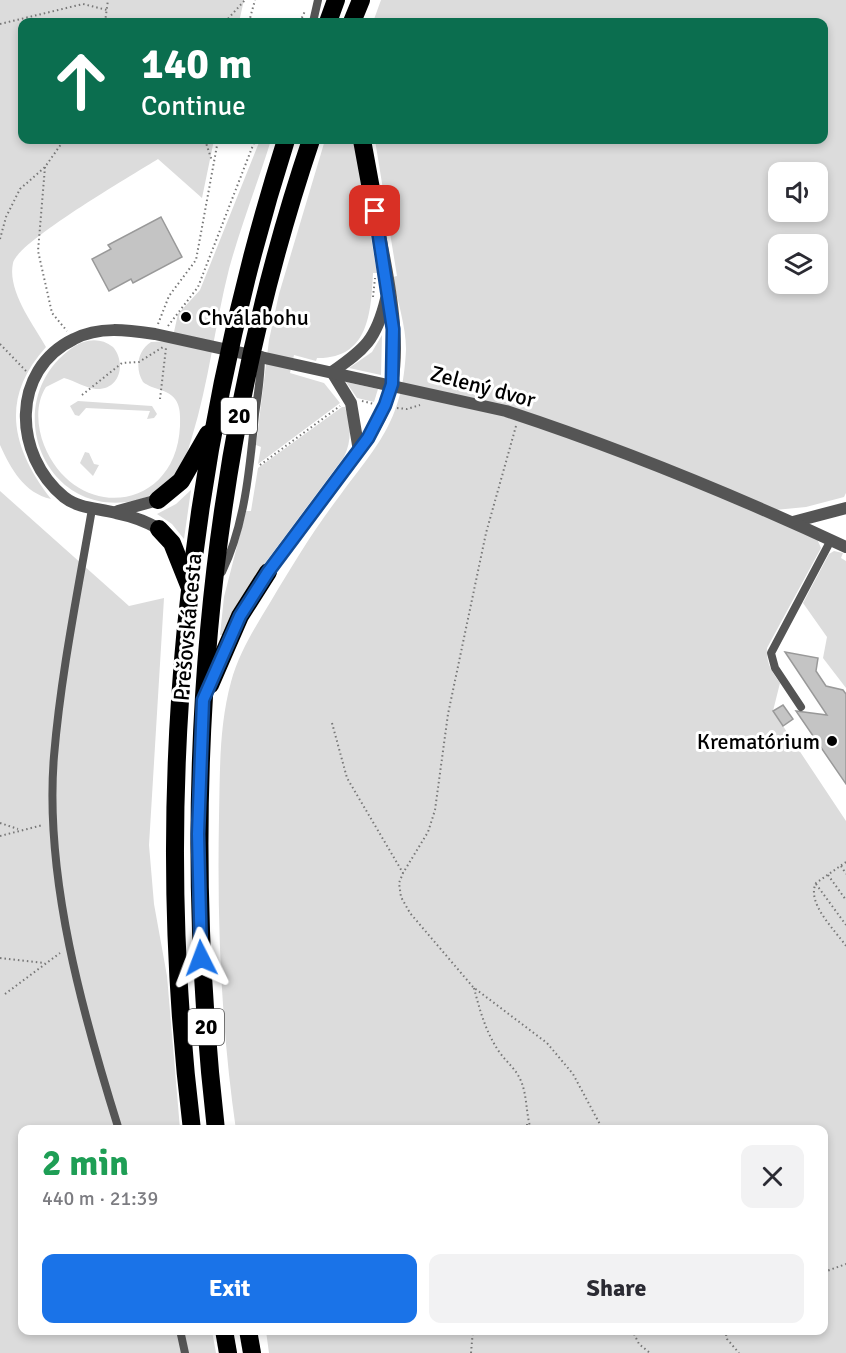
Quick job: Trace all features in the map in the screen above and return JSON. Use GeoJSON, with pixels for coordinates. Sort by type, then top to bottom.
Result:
{"type":"FeatureCollection","features":[{"type":"Feature","properties":{"kind":"highway"},"geometry":{"type":"LineString","coordinates":[[329,18],[336,0]]}},
{"type":"Feature","properties":{"kind":"highway"},"geometry":{"type":"LineString","coordinates":[[354,18],[361,0]]}},
{"type":"Feature","properties":{"kind":"highway","name":"Prešovská cesta"},"geometry":{"type":"LineString","coordinates":[[192,1125],[178,972],[175,837],[180,707],[190,589],[215,422],[250,262],[285,144]]}},
{"type":"Feature","properties":{"kind":"highway","name":"Prešovská cesta"},"geometry":{"type":"LineString","coordinates":[[215,1125],[206,1040],[199,925],[198,834],[203,700],[213,592],[233,448],[259,322],[280,237],[310,144]]}},
{"type":"Feature","properties":{"kind":"highway"},"geometry":{"type":"LineString","coordinates":[[363,144],[371,189]]}},
{"type":"Feature","properties":{"kind":"highway"},"geometry":{"type":"LineString","coordinates":[[158,500],[181,481],[215,422]]}},
{"type":"Feature","properties":{"kind":"highway"},"geometry":{"type":"LineString","coordinates":[[159,529],[172,543],[190,589]]}},
{"type":"Feature","properties":{"kind":"highway"},"geometry":{"type":"LineString","coordinates":[[203,700],[240,616],[268,572]]}},
{"type":"Feature","properties":{"kind":"highway"},"geometry":{"type":"LineString","coordinates":[[225,1335],[228,1353]]}},
{"type":"Feature","properties":{"kind":"highway"},"geometry":{"type":"LineString","coordinates":[[249,1335],[252,1353]]}},
{"type":"Feature","properties":{"kind":"street"},"geometry":{"type":"LineString","coordinates":[[268,572],[359,451],[385,405],[392,384],[394,361],[388,291],[371,189]]}},
{"type":"Feature","properties":{"kind":"street"},"geometry":{"type":"LineString","coordinates":[[359,451],[347,404],[332,372],[360,352],[372,340],[388,291]]}},
{"type":"Feature","properties":{"kind":"street","name":"Zelený dvor"},"geometry":{"type":"LineString","coordinates":[[114,512],[92,509],[64,497],[47,478],[32,454],[25,435],[24,416],[34,380],[50,356],[74,339],[101,330],[120,329],[303,365],[506,411],[551,426],[793,522],[846,547]]}},
{"type":"Feature","properties":{"kind":"street"},"geometry":{"type":"LineString","coordinates":[[114,512],[158,500]]}},
{"type":"Feature","properties":{"kind":"street"},"geometry":{"type":"LineString","coordinates":[[793,522],[846,508]]}},
{"type":"Feature","properties":{"kind":"street"},"geometry":{"type":"LineString","coordinates":[[114,512],[159,529]]}},
{"type":"Feature","properties":{"kind":"lane"},"geometry":{"type":"LineString","coordinates":[[314,18],[318,0]]}},
{"type":"Feature","properties":{"kind":"lane"},"geometry":{"type":"LineString","coordinates":[[92,509],[66,660],[54,757],[54,823],[70,947],[87,1023],[118,1125]]}},
{"type":"Feature","properties":{"kind":"lane"},"geometry":{"type":"LineString","coordinates":[[801,707],[775,668],[771,653],[831,540]]}},
{"type":"Feature","properties":{"kind":"lane"},"geometry":{"type":"LineString","coordinates":[[181,1335],[185,1353]]}},
{"type":"Feature","properties":{"kind":"path"},"geometry":{"type":"LineString","coordinates":[[106,18],[108,0]]}},
{"type":"Feature","properties":{"kind":"path"},"geometry":{"type":"LineString","coordinates":[[229,18],[245,0]]}},
{"type":"Feature","properties":{"kind":"path"},"geometry":{"type":"LineString","coordinates":[[250,18],[255,0]]}},
{"type":"Feature","properties":{"kind":"path"},"geometry":{"type":"LineString","coordinates":[[25,18],[83,4],[107,10]]}},
{"type":"Feature","properties":{"kind":"path"},"geometry":{"type":"LineString","coordinates":[[0,24],[18,20]]}},
{"type":"Feature","properties":{"kind":"path"},"geometry":{"type":"LineString","coordinates":[[0,239],[6,217],[20,189],[45,167],[61,144]]}},
{"type":"Feature","properties":{"kind":"path"},"geometry":{"type":"LineString","coordinates":[[206,144],[212,161]]}},
{"type":"Feature","properties":{"kind":"path"},"geometry":{"type":"LineString","coordinates":[[168,340],[169,296],[196,260],[217,144]]}},
{"type":"Feature","properties":{"kind":"path"},"geometry":{"type":"LineString","coordinates":[[160,399],[169,324],[198,287],[253,144]]}},
{"type":"Feature","properties":{"kind":"path"},"geometry":{"type":"LineString","coordinates":[[45,167],[38,251],[52,313],[74,339]]}},
{"type":"Feature","properties":{"kind":"path"},"geometry":{"type":"LineString","coordinates":[[372,307],[375,278],[386,277]]}},
{"type":"Feature","properties":{"kind":"path"},"geometry":{"type":"LineString","coordinates":[[82,395],[122,363],[139,362],[168,340]]}},
{"type":"Feature","properties":{"kind":"path"},"geometry":{"type":"LineString","coordinates":[[0,344],[34,380]]}},
{"type":"Feature","properties":{"kind":"path"},"geometry":{"type":"LineString","coordinates":[[339,397],[347,404]]}},
{"type":"Feature","properties":{"kind":"path"},"geometry":{"type":"LineString","coordinates":[[255,469],[347,404],[358,400],[407,409],[421,404]]}},
{"type":"Feature","properties":{"kind":"path"},"geometry":{"type":"LineString","coordinates":[[510,421],[517,423],[486,533],[448,714],[435,810],[428,832],[399,883],[401,897],[410,913],[474,987],[547,1043],[573,1074],[600,1125]]}},
{"type":"Feature","properties":{"kind":"path"},"geometry":{"type":"LineString","coordinates":[[332,723],[347,778],[403,873]]}},
{"type":"Feature","properties":{"kind":"path"},"geometry":{"type":"LineString","coordinates":[[0,823],[18,830]]}},
{"type":"Feature","properties":{"kind":"path"},"geometry":{"type":"LineString","coordinates":[[0,836],[54,823]]}},
{"type":"Feature","properties":{"kind":"path"},"geometry":{"type":"LineString","coordinates":[[846,862],[816,883],[813,888],[815,902],[846,946]]}},
{"type":"Feature","properties":{"kind":"path"},"geometry":{"type":"LineString","coordinates":[[840,866],[846,874]]}},
{"type":"Feature","properties":{"kind":"path"},"geometry":{"type":"LineString","coordinates":[[828,875],[846,900]]}},
{"type":"Feature","properties":{"kind":"path"},"geometry":{"type":"LineString","coordinates":[[816,883],[846,925]]}},
{"type":"Feature","properties":{"kind":"path"},"geometry":{"type":"LineString","coordinates":[[5,994],[70,947]]}},
{"type":"Feature","properties":{"kind":"path"},"geometry":{"type":"LineString","coordinates":[[0,958],[45,963]]}},
{"type":"Feature","properties":{"kind":"path"},"geometry":{"type":"LineString","coordinates":[[474,987],[484,1026],[500,1053],[519,1075],[527,1098],[528,1125]]}},
{"type":"Feature","properties":{"kind":"path"},"geometry":{"type":"LineString","coordinates":[[828,1271],[846,1264]]}},
{"type":"Feature","properties":{"kind":"path"},"geometry":{"type":"LineString","coordinates":[[471,1353],[473,1335]]}},
{"type":"Feature","properties":{"kind":"path"},"geometry":{"type":"LineString","coordinates":[[634,1335],[639,1344],[650,1353]]}},
{"type":"Feature","properties":{"kind":"path"},"geometry":{"type":"LineString","coordinates":[[726,1335],[739,1353]]}},
{"type":"Feature","properties":{"kind":"shaded area"},"geometry":{"type":"Polygon","coordinates":[[[0,0],[244,0],[240,18],[18,18],[18,144],[213,144],[202,198],[158,159],[54,225],[19,253],[13,263],[12,274],[17,296],[46,347],[31,366],[22,385],[17,404],[16,423],[27,460],[37,480],[51,499],[26,486],[14,471],[0,445],[0,0]]]}},
{"type":"Feature","properties":{"kind":"shaded area"},"geometry":{"type":"Polygon","coordinates":[[[381,0],[846,0],[846,493],[844,497],[806,507],[775,510],[817,539],[821,548],[767,648],[767,658],[780,683],[773,711],[846,821],[846,1353],[269,1353],[267,1335],[828,1335],[828,1125],[235,1125],[227,1052],[220,934],[220,783],[224,715],[234,671],[248,640],[313,533],[378,444],[394,412],[404,373],[406,340],[393,277],[397,276],[376,144],[828,144],[828,18],[374,18],[381,0]]]}},
{"type":"Feature","properties":{"kind":"shaded area"},"geometry":{"type":"Polygon","coordinates":[[[258,144],[270,144],[229,269],[198,416],[180,471],[161,490],[134,501],[97,501],[72,490],[52,472],[40,448],[35,422],[38,395],[50,370],[72,348],[87,341],[103,342],[113,347],[120,367],[116,380],[111,385],[96,389],[64,378],[46,387],[39,408],[40,431],[44,445],[59,470],[78,487],[100,496],[122,497],[143,491],[161,477],[174,455],[180,416],[177,402],[172,396],[143,382],[138,366],[140,355],[151,342],[172,341],[178,314],[200,290],[258,144]]]}},
{"type":"Feature","properties":{"kind":"shaded area"},"geometry":{"type":"Polygon","coordinates":[[[324,144],[355,144],[377,273],[373,273],[368,317],[357,342],[347,351],[334,356],[317,358],[316,361],[294,355],[290,373],[324,383],[340,403],[258,464],[261,447],[256,445],[269,340],[279,294],[324,144]]]}},
{"type":"Feature","properties":{"kind":"shaded area"},"geometry":{"type":"Polygon","coordinates":[[[382,335],[381,375],[349,368],[372,352],[382,335]]]}},
{"type":"Feature","properties":{"kind":"shaded area"},"geometry":{"type":"Polygon","coordinates":[[[346,382],[378,389],[374,402],[357,398],[346,382]]]}},
{"type":"Feature","properties":{"kind":"shaded area"},"geometry":{"type":"Polygon","coordinates":[[[78,401],[152,406],[157,414],[154,418],[147,419],[150,411],[86,408],[79,416],[75,415],[70,406],[78,401]]]}},
{"type":"Feature","properties":{"kind":"shaded area"},"geometry":{"type":"Polygon","coordinates":[[[345,407],[350,432],[344,457],[262,567],[223,635],[220,635],[224,597],[246,511],[251,511],[258,468],[345,407]]]}},
{"type":"Feature","properties":{"kind":"shaded area"},"geometry":{"type":"Polygon","coordinates":[[[85,452],[89,453],[94,464],[99,465],[93,476],[80,463],[85,452]]]}},
{"type":"Feature","properties":{"kind":"shaded area"},"geometry":{"type":"Polygon","coordinates":[[[191,490],[184,539],[172,524],[157,514],[176,504],[191,490]]]}},
{"type":"Feature","properties":{"kind":"shaded area"},"geometry":{"type":"Polygon","coordinates":[[[0,491],[129,606],[164,598],[149,845],[154,904],[167,976],[180,1125],[18,1125],[18,1335],[213,1335],[216,1353],[0,1353],[0,491]]]}},
{"type":"Feature","properties":{"kind":"shaded area"},"geometry":{"type":"Polygon","coordinates":[[[834,551],[843,553],[841,558],[846,561],[846,688],[823,658],[827,637],[803,603],[829,554],[834,551]]]}},
{"type":"Feature","properties":{"kind":"building"},"geometry":{"type":"Polygon","coordinates":[[[161,217],[182,257],[133,283],[131,279],[109,291],[92,259],[111,249],[108,245],[161,217]]]}},
{"type":"Feature","properties":{"kind":"building","name":"Krematórium"},"geometry":{"type":"Polygon","coordinates":[[[785,652],[818,658],[816,671],[826,686],[843,690],[846,694],[846,784],[796,711],[827,715],[785,652]]]}},
{"type":"Feature","properties":{"kind":"building"},"geometry":{"type":"Polygon","coordinates":[[[783,705],[793,719],[783,726],[773,711],[783,705]]]}},
{"type":"Feature","properties":{"kind":"place","name":"Chválabohu"},"geometry":{"type":"Point","coordinates":[186,317]}},
{"type":"Feature","properties":{"kind":"place","name":"Krematórium"},"geometry":{"type":"Point","coordinates":[832,741]}},
{"type":"Feature","properties":{"kind":"route"},"geometry":{"type":"LineString","coordinates":[[201,958],[198,834],[203,700],[240,616],[268,572],[368,438],[385,405],[392,384],[393,329],[375,211]]}}]}
